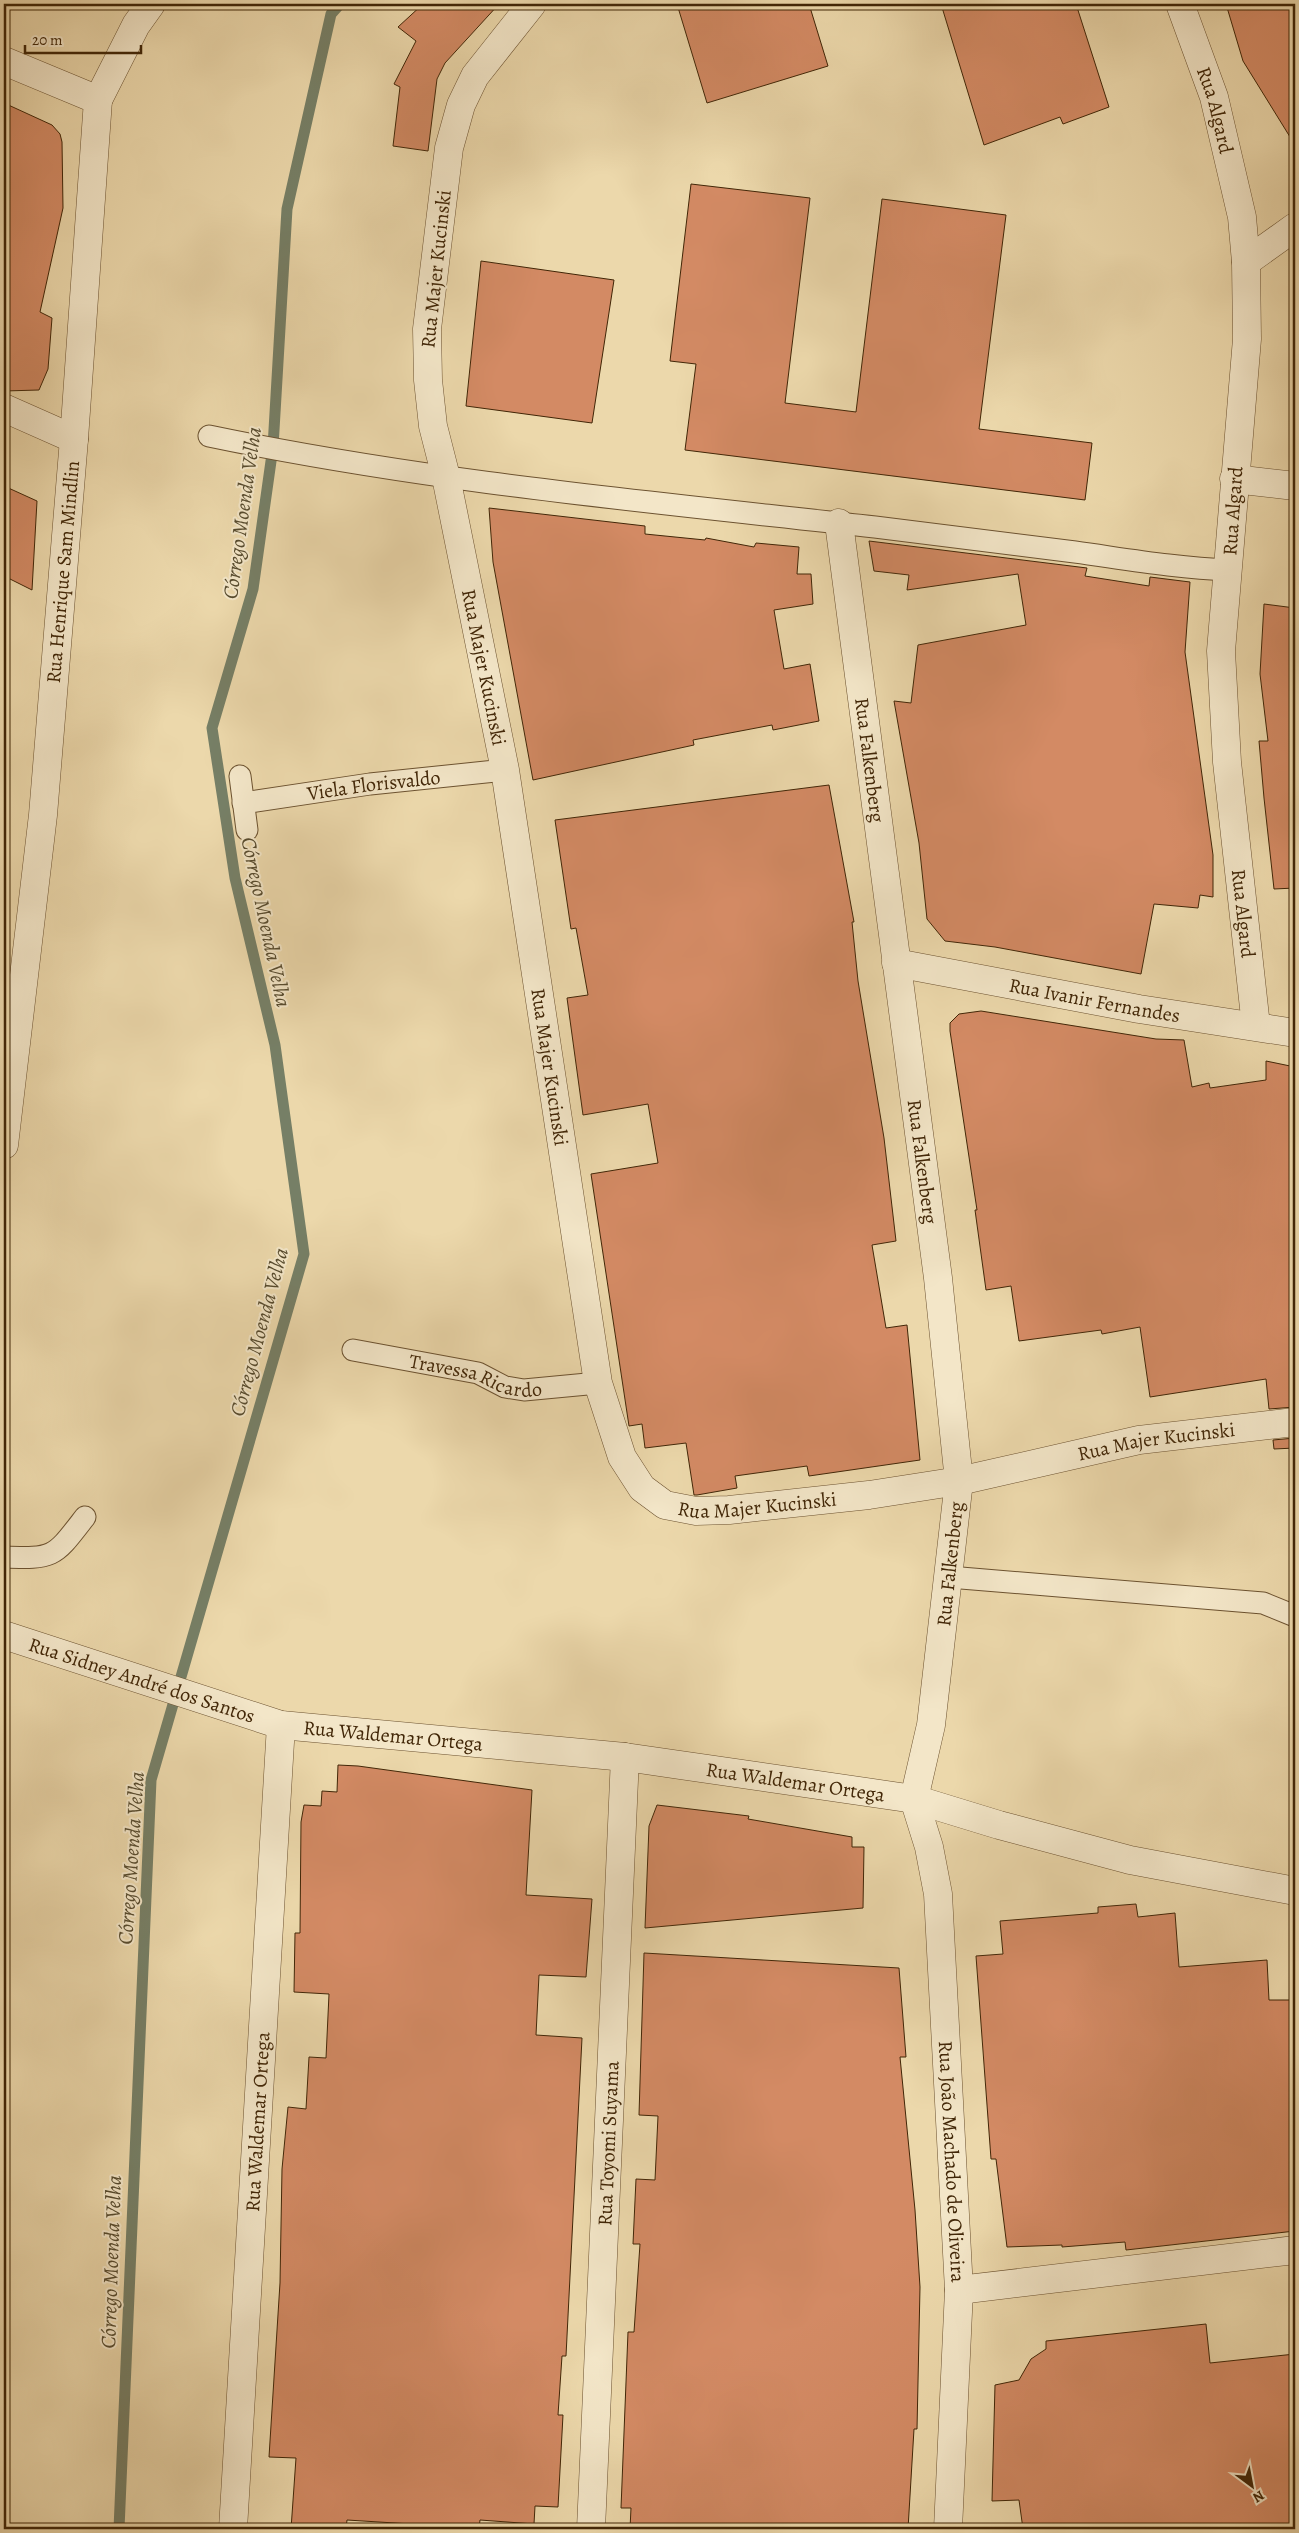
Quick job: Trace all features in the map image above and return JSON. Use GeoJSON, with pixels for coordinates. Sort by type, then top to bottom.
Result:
{"type":"FeatureCollection","features":[{"type":"Feature","properties":{"kind":"street"},"geometry":{"type":"LineString","coordinates":[[4,61],[98,100],[136,25],[151,4]]}},
{"type":"Feature","properties":{"kind":"street","name":"Rua Majer Kucinski"},"geometry":{"type":"LineString","coordinates":[[532,4],[475,76],[461,105],[450,148],[427,329],[428,380],[433,426],[446,477],[505,770],[598,1383],[622,1457],[642,1488],[665,1505],[696,1510],[729,1510],[869,1494],[959,1481],[1139,1440],[1295,1422]]}},
{"type":"Feature","properties":{"kind":"street","name":"Rua Algard"},"geometry":{"type":"LineString","coordinates":[[1180,4],[1214,97],[1242,217],[1246,262],[1247,340],[1241,425],[1234,479],[1229,570],[1220,651],[1227,762],[1256,1026]]}},
{"type":"Feature","properties":{"kind":"street","name":"Rua Henrique Sam Mindlin"},"geometry":{"type":"LineString","coordinates":[[4,1145],[44,815],[74,438],[98,100]]}},
{"type":"Feature","properties":{"kind":"street"},"geometry":{"type":"LineString","coordinates":[[1246,262],[1295,227]]}},
{"type":"Feature","properties":{"kind":"street"},"geometry":{"type":"LineString","coordinates":[[4,408],[74,438]]}},
{"type":"Feature","properties":{"kind":"street"},"geometry":{"type":"LineString","coordinates":[[1234,479],[1295,486]]}},
{"type":"Feature","properties":{"kind":"street","name":"Rua Falkenberg"},"geometry":{"type":"LineString","coordinates":[[839,523],[938,1278],[959,1481],[950,1577],[931,1725],[914,1799]]}},
{"type":"Feature","properties":{"kind":"street","name":"Rua Ivanir Fernandes"},"geometry":{"type":"LineString","coordinates":[[896,963],[1139,1009],[1295,1033]]}},
{"type":"Feature","properties":{"kind":"street","name":"Rua Sidney André dos Santos"},"geometry":{"type":"LineString","coordinates":[[4,1635],[281,1725]]}},
{"type":"Feature","properties":{"kind":"street","name":"Rua Waldemar Ortega"},"geometry":{"type":"LineString","coordinates":[[233,2529],[281,1725],[625,1757],[914,1799],[998,1825],[1130,1860],[1295,1891]]}},
{"type":"Feature","properties":{"kind":"street","name":"Rua Toyomi Suyama"},"geometry":{"type":"LineString","coordinates":[[591,2529],[625,1757]]}},
{"type":"Feature","properties":{"kind":"street","name":"Rua João Machado de Oliveira"},"geometry":{"type":"LineString","coordinates":[[914,1799],[930,1847],[938,1894],[959,2290],[948,2529]]}},
{"type":"Feature","properties":{"kind":"street"},"geometry":{"type":"LineString","coordinates":[[959,2290],[1295,2250]]}},
{"type":"Feature","properties":{"kind":"lane"},"geometry":{"type":"LineString","coordinates":[[209,436],[292,453],[446,477],[728,512],[978,539],[1188,568],[1229,570]]}},
{"type":"Feature","properties":{"kind":"lane","name":"Viela Florisvaldo"},"geometry":{"type":"LineString","coordinates":[[244,803],[370,784],[505,770]]}},
{"type":"Feature","properties":{"kind":"lane"},"geometry":{"type":"LineString","coordinates":[[240,776],[247,830]]}},
{"type":"Feature","properties":{"kind":"lane","name":"Travessa Ricardo"},"geometry":{"type":"LineString","coordinates":[[353,1350],[466,1370],[478,1373],[505,1387],[524,1390],[598,1383]]}},
{"type":"Feature","properties":{"kind":"lane"},"geometry":{"type":"LineString","coordinates":[[4,1557],[40,1559],[60,1549],[85,1517]]}},
{"type":"Feature","properties":{"kind":"lane"},"geometry":{"type":"LineString","coordinates":[[950,1577],[1262,1603],[1295,1616]]}},
{"type":"Feature","properties":{"kind":"building"},"geometry":{"type":"Polygon","coordinates":[[[423,4],[499,4],[445,63],[437,79],[428,151],[393,146],[400,87],[394,84],[416,41],[398,27],[423,4]]]}},
{"type":"Feature","properties":{"kind":"building"},"geometry":{"type":"Polygon","coordinates":[[[677,4],[809,4],[828,66],[707,103],[677,4]]]}},
{"type":"Feature","properties":{"kind":"building"},"geometry":{"type":"Polygon","coordinates":[[[941,4],[1076,4],[1109,107],[1063,124],[1060,117],[984,145],[941,4]]]}},
{"type":"Feature","properties":{"kind":"building"},"geometry":{"type":"Polygon","coordinates":[[[1226,4],[1295,4],[1295,145],[1243,61],[1226,4]]]}},
{"type":"Feature","properties":{"kind":"building"},"geometry":{"type":"Polygon","coordinates":[[[4,103],[52,125],[60,134],[62,142],[63,208],[40,312],[52,318],[48,369],[39,390],[4,391],[4,103]]]}},
{"type":"Feature","properties":{"kind":"building"},"geometry":{"type":"Polygon","coordinates":[[[691,184],[810,198],[785,403],[856,412],[882,199],[1006,215],[979,429],[1092,443],[1085,500],[685,450],[696,364],[670,361],[691,184]]]}},
{"type":"Feature","properties":{"kind":"building"},"geometry":{"type":"Polygon","coordinates":[[[481,261],[614,280],[592,423],[466,406],[481,261]]]}},
{"type":"Feature","properties":{"kind":"building"},"geometry":{"type":"Polygon","coordinates":[[[4,486],[37,501],[32,590],[4,576],[4,486]]]}},
{"type":"Feature","properties":{"kind":"building"},"geometry":{"type":"Polygon","coordinates":[[[489,508],[645,526],[645,534],[705,540],[706,538],[754,547],[756,543],[799,547],[797,574],[811,574],[813,604],[774,610],[784,669],[810,664],[819,721],[773,730],[772,725],[693,740],[694,745],[533,780],[493,562],[489,508]]]}},
{"type":"Feature","properties":{"kind":"building"},"geometry":{"type":"Polygon","coordinates":[[[869,541],[1087,568],[1085,576],[1149,586],[1150,577],[1190,582],[1185,652],[1213,855],[1213,897],[1200,895],[1198,908],[1154,904],[1141,974],[995,947],[945,941],[927,919],[919,843],[894,701],[911,703],[918,645],[1026,625],[1018,574],[907,590],[909,575],[874,571],[869,541]]]}},
{"type":"Feature","properties":{"kind":"building"},"geometry":{"type":"Polygon","coordinates":[[[1264,604],[1295,608],[1295,888],[1274,889],[1264,798],[1259,741],[1268,741],[1260,674],[1264,604]]]}},
{"type":"Feature","properties":{"kind":"building"},"geometry":{"type":"Polygon","coordinates":[[[829,785],[854,922],[852,922],[858,981],[884,1138],[896,1241],[872,1245],[886,1328],[907,1325],[920,1460],[809,1476],[807,1466],[735,1476],[737,1488],[694,1495],[686,1443],[645,1448],[642,1424],[629,1426],[591,1174],[658,1163],[648,1104],[583,1115],[567,998],[588,995],[576,928],[571,929],[555,820],[829,785]]]}},
{"type":"Feature","properties":{"kind":"building"},"geometry":{"type":"Polygon","coordinates":[[[981,1011],[1156,1039],[1184,1040],[1192,1087],[1209,1083],[1210,1088],[1266,1080],[1266,1061],[1295,1067],[1295,1407],[1269,1409],[1266,1379],[1150,1397],[1140,1327],[1102,1334],[1101,1330],[1019,1341],[1011,1286],[986,1290],[975,1210],[977,1210],[950,1031],[950,1023],[959,1014],[981,1011]]]}},
{"type":"Feature","properties":{"kind":"building"},"geometry":{"type":"Polygon","coordinates":[[[1295,1438],[1295,1448],[1274,1449],[1273,1440],[1295,1438]]]}},
{"type":"Feature","properties":{"kind":"building"},"geometry":{"type":"Polygon","coordinates":[[[338,1765],[358,1766],[532,1790],[526,1895],[592,1899],[586,1977],[539,1975],[536,2035],[582,2038],[566,2356],[562,2356],[558,2415],[563,2415],[558,2507],[535,2506],[534,2524],[480,2520],[479,2529],[410,2529],[411,2524],[347,2520],[346,2529],[291,2529],[296,2458],[269,2457],[280,2283],[282,2169],[288,2107],[306,2109],[309,2057],[326,2058],[329,1994],[294,1992],[295,1933],[300,1933],[301,1822],[304,1805],[321,1806],[322,1791],[337,1792],[338,1765]]]}},
{"type":"Feature","properties":{"kind":"building"},"geometry":{"type":"Polygon","coordinates":[[[657,1805],[749,1816],[748,1819],[852,1837],[852,1847],[864,1847],[863,1908],[645,1928],[649,1826],[657,1805]]]}},
{"type":"Feature","properties":{"kind":"building"},"geometry":{"type":"Polygon","coordinates":[[[1136,1904],[1138,1917],[1175,1913],[1179,1967],[1267,1960],[1269,2000],[1295,2000],[1295,2231],[1126,2250],[1125,2242],[1062,2247],[1062,2245],[1007,2247],[996,2159],[991,2159],[976,1956],[1003,1954],[1000,1921],[1098,1913],[1098,1907],[1136,1904]]]}},
{"type":"Feature","properties":{"kind":"building"},"geometry":{"type":"Polygon","coordinates":[[[644,1953],[899,1968],[906,2057],[900,2057],[915,2210],[920,2287],[917,2429],[914,2429],[908,2529],[630,2529],[631,2508],[621,2508],[628,2332],[634,2332],[640,2244],[633,2244],[636,2179],[655,2180],[658,2116],[639,2115],[644,1953]]]}},
{"type":"Feature","properties":{"kind":"building"},"geometry":{"type":"Polygon","coordinates":[[[1206,2324],[1210,2363],[1295,2354],[1295,2529],[1023,2529],[1019,2500],[992,2501],[995,2385],[1019,2380],[1031,2359],[1046,2349],[1046,2341],[1206,2324]]]}},
{"type":"Feature","properties":{"kind":"waterway","name":"Córrego Moenda Velha"},"geometry":{"type":"LineString","coordinates":[[119,2529],[151,1780],[304,1254],[275,1045],[235,878],[212,728],[253,589],[273,447],[287,209],[331,14],[340,4]]}}]}
